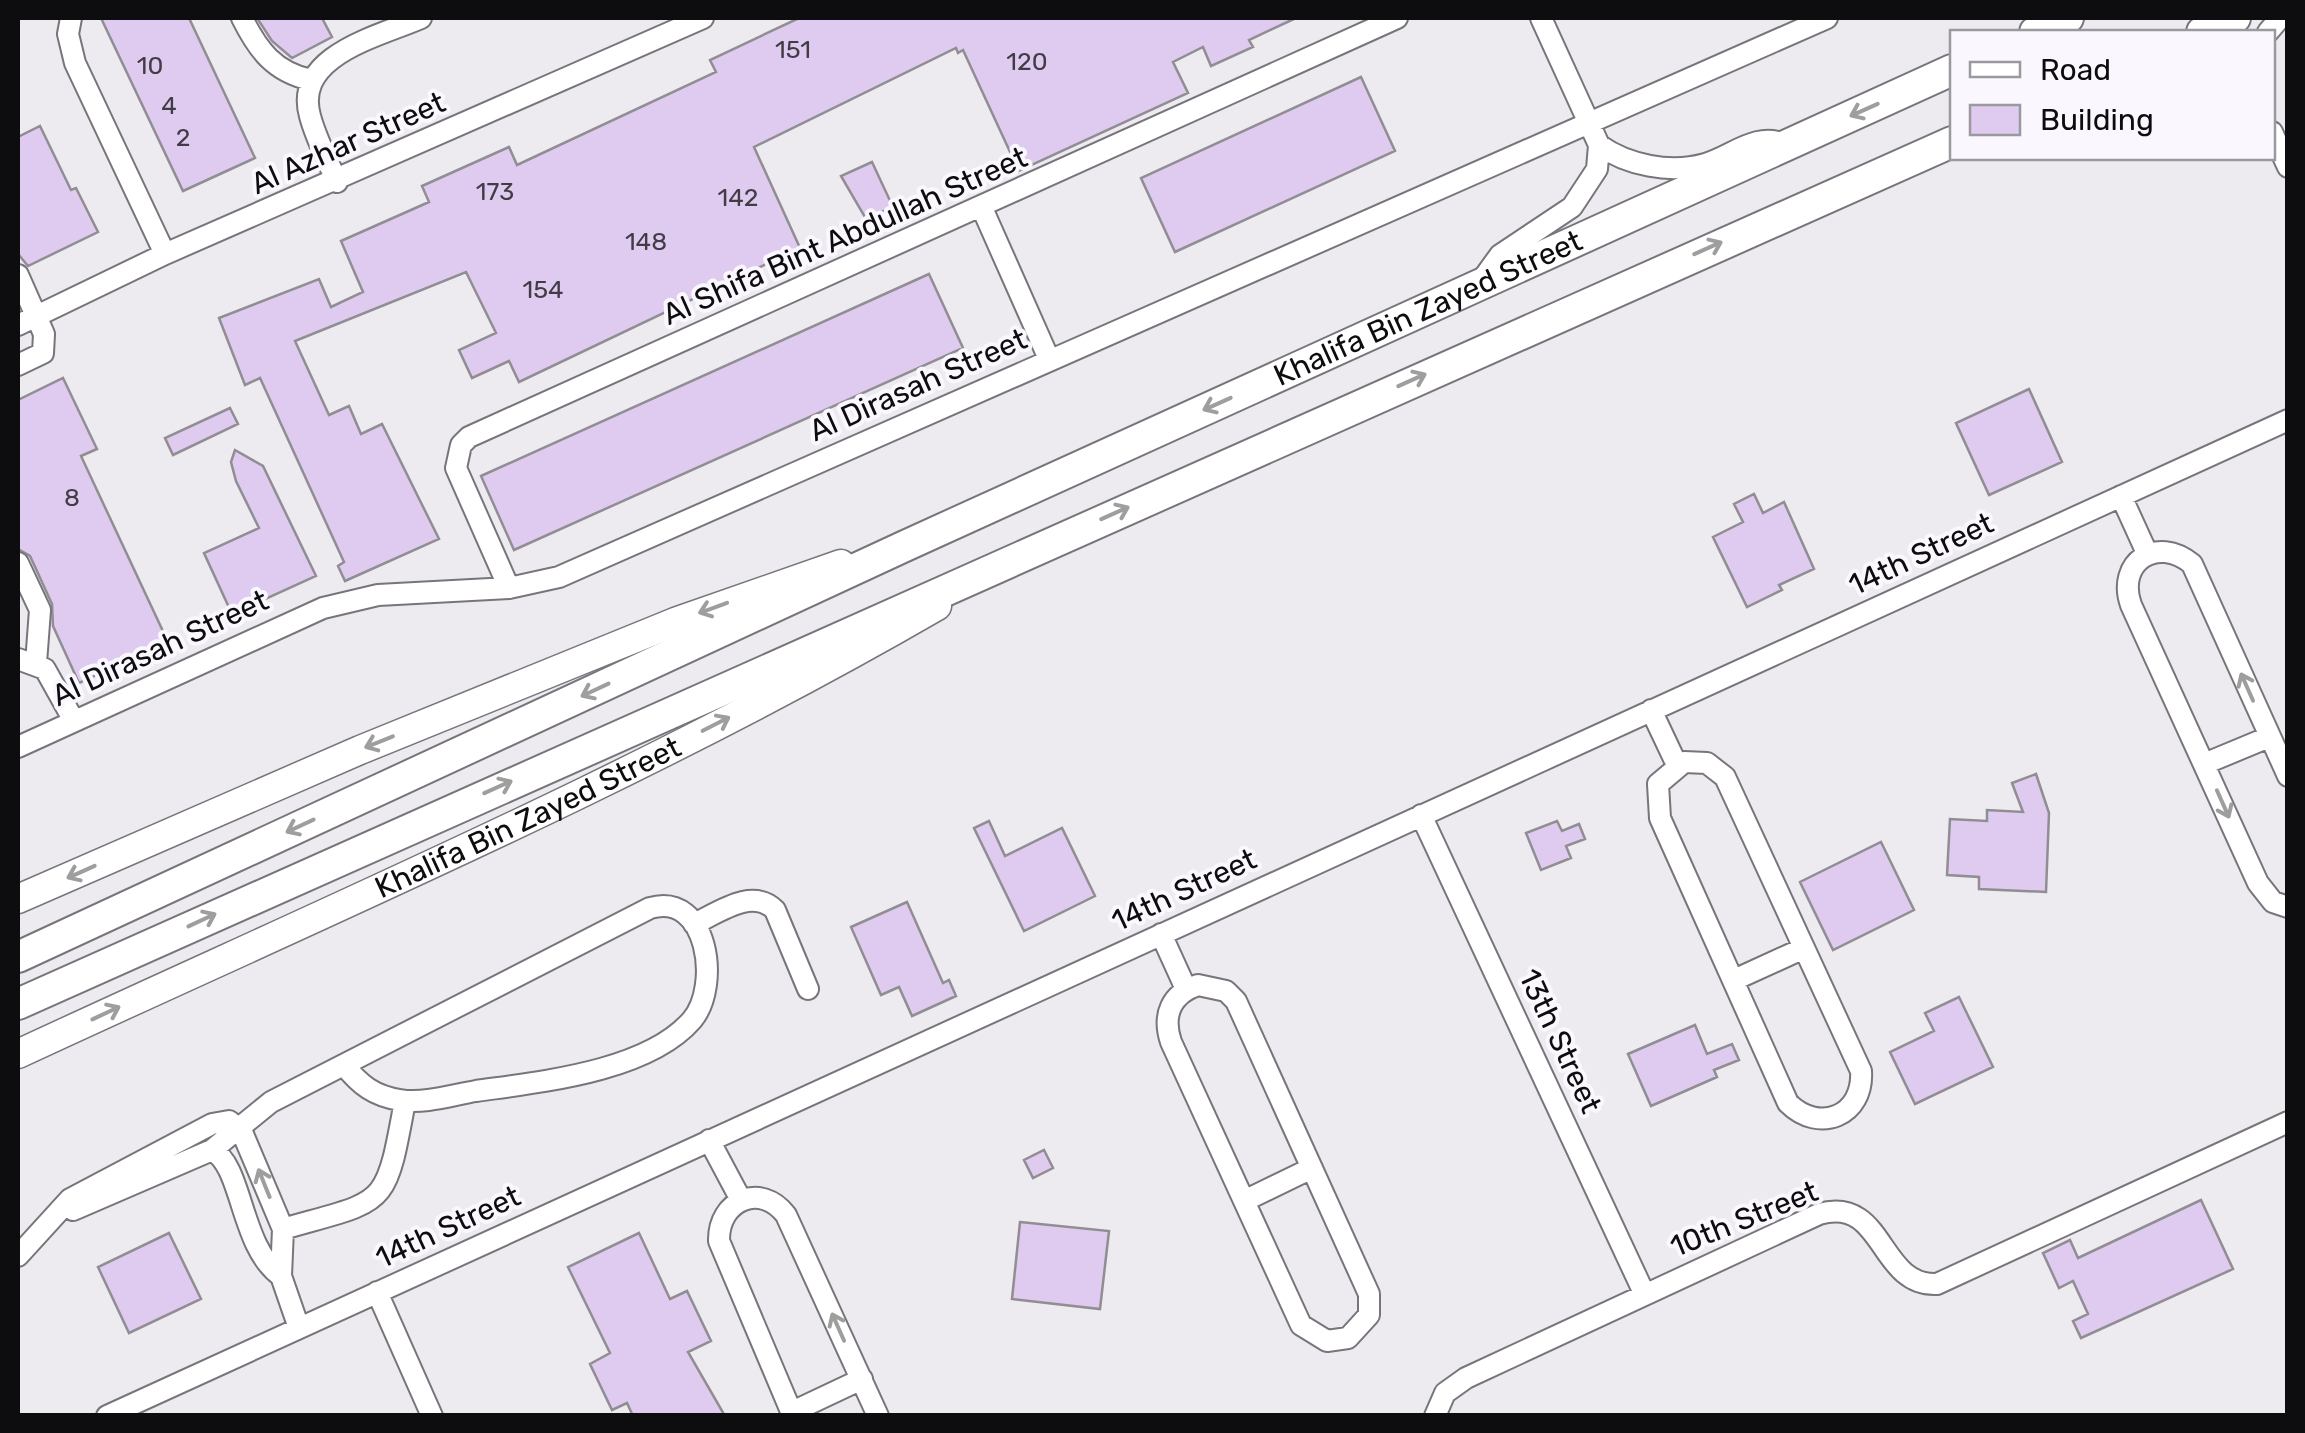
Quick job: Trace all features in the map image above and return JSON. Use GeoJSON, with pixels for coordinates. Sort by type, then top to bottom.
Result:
{"type":"FeatureCollection","features":[{"type":"Feature","properties":{"kind":"highway"},"geometry":{"type":"LineString","coordinates":[[2040,30],[2068,18]]}},
{"type":"Feature","properties":{"kind":"highway"},"geometry":{"type":"LineString","coordinates":[[2207,30],[2235,18]]}},
{"type":"Feature","properties":{"kind":"highway","name":"Khalifa Bin Zayed Street"},"geometry":{"type":"LineString","coordinates":[[18,957],[905,546],[1950,71]]}},
{"type":"Feature","properties":{"kind":"highway","name":"Khalifa Bin Zayed Street"},"geometry":{"type":"LineString","coordinates":[[18,1004],[1950,143]]}},
{"type":"Feature","properties":{"kind":"main road","name":"Khalifa Bin Zayed Street"},"geometry":{"type":"LineString","coordinates":[[18,899],[360,750],[675,622],[905,546]]}},
{"type":"Feature","properties":{"kind":"main road","name":"Khalifa Bin Zayed Street"},"geometry":{"type":"LineString","coordinates":[[18,1054],[537,814],[868,646],[1026,552]]}},
{"type":"Feature","properties":{"kind":"street"},"geometry":{"type":"LineString","coordinates":[[71,18],[70,49],[165,254]]}},
{"type":"Feature","properties":{"kind":"street"},"geometry":{"type":"LineString","coordinates":[[242,18],[255,44],[273,65],[311,80]]}},
{"type":"Feature","properties":{"kind":"street"},"geometry":{"type":"LineString","coordinates":[[337,182],[309,116],[311,80],[331,58],[421,18]]}},
{"type":"Feature","properties":{"kind":"street","name":"Al Azhar Street"},"geometry":{"type":"LineString","coordinates":[[27,320],[165,254],[337,182],[703,18]]}},
{"type":"Feature","properties":{"kind":"street","name":"Al Shifa Bint Abdullah Street"},"geometry":{"type":"LineString","coordinates":[[509,588],[456,468],[461,446],[469,437],[1397,18]]}},
{"type":"Feature","properties":{"kind":"street"},"geometry":{"type":"LineString","coordinates":[[1478,284],[1500,255],[1550,224],[1583,194],[1596,169],[1599,145],[1541,18]]}},
{"type":"Feature","properties":{"kind":"street","name":"Al Dirasah Street"},"geometry":{"type":"LineString","coordinates":[[18,747],[323,608],[378,595],[509,588],[559,577],[1827,18]]}},
{"type":"Feature","properties":{"kind":"street"},"geometry":{"type":"LineString","coordinates":[[2275,138],[2288,166]]}},
{"type":"Feature","properties":{"kind":"street"},"geometry":{"type":"LineString","coordinates":[[1599,145],[1628,161],[1670,167],[1705,164],[1760,140],[1787,146]]}},
{"type":"Feature","properties":{"kind":"street"},"geometry":{"type":"LineString","coordinates":[[982,208],[1050,359]]}},
{"type":"Feature","properties":{"kind":"street"},"geometry":{"type":"LineString","coordinates":[[18,276],[27,320],[46,347],[18,365]]}},
{"type":"Feature","properties":{"kind":"street","name":"14th Street"},"geometry":{"type":"LineString","coordinates":[[106,1416],[2288,420]]}},
{"type":"Feature","properties":{"kind":"street"},"geometry":{"type":"LineString","coordinates":[[2120,496],[2147,552]]}},
{"type":"Feature","properties":{"kind":"street"},"geometry":{"type":"LineString","coordinates":[[2288,776],[2192,564],[2165,550],[2147,552],[2128,574],[2126,590],[2264,894],[2288,907]]}},
{"type":"Feature","properties":{"kind":"street"},"geometry":{"type":"LineString","coordinates":[[18,564],[40,610],[27,661],[53,678],[74,721]]}},
{"type":"Feature","properties":{"kind":"street"},"geometry":{"type":"LineString","coordinates":[[1651,710],[1677,765]]}},
{"type":"Feature","properties":{"kind":"street"},"geometry":{"type":"LineString","coordinates":[[2204,764],[2269,736]]}},
{"type":"Feature","properties":{"kind":"street"},"geometry":{"type":"LineString","coordinates":[[1707,763],[1725,777],[1802,949],[1861,1071],[1859,1096],[1853,1106],[1832,1119],[1808,1118],[1788,1103],[1656,807],[1658,784],[1677,765],[1707,763]]}},
{"type":"Feature","properties":{"kind":"street","name":"13th Street"},"geometry":{"type":"LineString","coordinates":[[1421,815],[1644,1293]]}},
{"type":"Feature","properties":{"kind":"street"},"geometry":{"type":"LineString","coordinates":[[694,924],[746,901],[765,902],[774,910],[808,989]]}},
{"type":"Feature","properties":{"kind":"street"},"geometry":{"type":"LineString","coordinates":[[48,1220],[212,1150],[237,1125],[344,1065],[650,908],[673,906],[694,924],[707,960],[707,988],[693,1018],[681,1030],[578,1076],[404,1101],[360,1085],[344,1065]]}},
{"type":"Feature","properties":{"kind":"street"},"geometry":{"type":"LineString","coordinates":[[1161,934],[1186,989]]}},
{"type":"Feature","properties":{"kind":"street"},"geometry":{"type":"LineString","coordinates":[[1734,980],[1802,949]]}},
{"type":"Feature","properties":{"kind":"street"},"geometry":{"type":"LineString","coordinates":[[1213,985],[1236,1001],[1312,1168],[1369,1294],[1369,1314],[1348,1338],[1328,1341],[1301,1325],[1166,1028],[1174,1000],[1186,989],[1213,985]]}},
{"type":"Feature","properties":{"kind":"street"},"geometry":{"type":"LineString","coordinates":[[283,1229],[357,1207],[378,1196],[390,1177],[404,1101]]}},
{"type":"Feature","properties":{"kind":"street"},"geometry":{"type":"LineString","coordinates":[[18,1256],[70,1198],[212,1124],[229,1121],[237,1125],[283,1229],[282,1276],[299,1328]]}},
{"type":"Feature","properties":{"kind":"street","name":"10th Street"},"geometry":{"type":"LineString","coordinates":[[1436,1416],[1454,1384],[1644,1293],[1828,1212],[1848,1212],[1866,1222],[1896,1268],[1910,1280],[1928,1285],[1946,1282],[2288,1122]]}},
{"type":"Feature","properties":{"kind":"street"},"geometry":{"type":"LineString","coordinates":[[709,1140],[742,1200]]}},
{"type":"Feature","properties":{"kind":"street"},"geometry":{"type":"LineString","coordinates":[[212,1150],[224,1161],[257,1252],[282,1276]]}},
{"type":"Feature","properties":{"kind":"street"},"geometry":{"type":"LineString","coordinates":[[1244,1201],[1312,1168]]}},
{"type":"Feature","properties":{"kind":"street"},"geometry":{"type":"LineString","coordinates":[[862,1379],[792,1414],[718,1240],[722,1216],[742,1200],[767,1198],[786,1215],[862,1379],[878,1416]]}},
{"type":"Feature","properties":{"kind":"street"},"geometry":{"type":"LineString","coordinates":[[377,1292],[432,1416]]}},
{"type":"Feature","properties":{"kind":"building"},"geometry":{"type":"Polygon","coordinates":[[[101,18],[189,18],[255,158],[183,191],[101,18]]]}},
{"type":"Feature","properties":{"kind":"building"},"geometry":{"type":"Polygon","coordinates":[[[257,18],[322,18],[332,37],[292,58],[272,41],[257,18]]]}},
{"type":"Feature","properties":{"kind":"building"},"geometry":{"type":"Polygon","coordinates":[[[799,18],[1296,18],[1249,40],[1253,47],[1211,66],[1203,47],[1173,62],[1188,93],[1010,175],[1001,159],[1011,154],[963,50],[958,53],[956,48],[754,147],[800,248],[519,382],[509,361],[472,378],[459,350],[496,333],[466,272],[295,341],[329,415],[349,406],[361,434],[382,424],[439,539],[345,581],[338,566],[344,562],[260,378],[245,385],[219,318],[319,279],[331,307],[363,292],[341,241],[429,202],[422,186],[509,147],[517,165],[716,72],[710,60],[799,18]]]}},
{"type":"Feature","properties":{"kind":"building"},"geometry":{"type":"Polygon","coordinates":[[[1361,77],[1395,151],[1175,252],[1141,178],[1361,77]]]}},
{"type":"Feature","properties":{"kind":"building"},"geometry":{"type":"Polygon","coordinates":[[[40,126],[71,190],[76,188],[98,232],[28,266],[18,254],[18,137],[40,126]]]}},
{"type":"Feature","properties":{"kind":"building"},"geometry":{"type":"Polygon","coordinates":[[[872,162],[893,207],[866,219],[841,176],[872,162]]]}},
{"type":"Feature","properties":{"kind":"building"},"geometry":{"type":"Polygon","coordinates":[[[929,274],[963,348],[514,550],[481,476],[929,274]]]}},
{"type":"Feature","properties":{"kind":"building"},"geometry":{"type":"Polygon","coordinates":[[[63,378],[97,449],[81,456],[168,642],[79,683],[53,626],[52,604],[30,556],[18,549],[18,400],[63,378]]]}},
{"type":"Feature","properties":{"kind":"building"},"geometry":{"type":"Polygon","coordinates":[[[2029,389],[2062,462],[1989,495],[1956,423],[2029,389]]]}},
{"type":"Feature","properties":{"kind":"building"},"geometry":{"type":"Polygon","coordinates":[[[230,408],[238,424],[173,455],[165,438],[230,408]]]}},
{"type":"Feature","properties":{"kind":"building"},"geometry":{"type":"Polygon","coordinates":[[[235,450],[263,466],[316,576],[232,614],[204,553],[259,528],[236,481],[231,462],[235,450]]]}},
{"type":"Feature","properties":{"kind":"building"},"geometry":{"type":"Polygon","coordinates":[[[1754,494],[1763,513],[1784,502],[1814,569],[1779,585],[1782,590],[1747,607],[1713,537],[1743,522],[1734,504],[1754,494]]]}},
{"type":"Feature","properties":{"kind":"building"},"geometry":{"type":"Polygon","coordinates":[[[2036,774],[2049,813],[2046,892],[1979,889],[1979,877],[1947,875],[1950,819],[1987,821],[1987,810],[2023,812],[2012,783],[2036,774]]]}},
{"type":"Feature","properties":{"kind":"building"},"geometry":{"type":"Polygon","coordinates":[[[989,821],[1005,856],[1062,828],[1095,896],[1024,931],[974,828],[989,821]]]}},
{"type":"Feature","properties":{"kind":"building"},"geometry":{"type":"Polygon","coordinates":[[[1557,821],[1562,831],[1579,824],[1585,839],[1566,846],[1571,858],[1541,870],[1526,833],[1557,821]]]}},
{"type":"Feature","properties":{"kind":"building"},"geometry":{"type":"Polygon","coordinates":[[[1881,842],[1914,910],[1833,950],[1800,882],[1881,842]]]}},
{"type":"Feature","properties":{"kind":"building"},"geometry":{"type":"Polygon","coordinates":[[[907,902],[943,983],[949,980],[956,996],[912,1016],[899,987],[881,995],[851,927],[907,902]]]}},
{"type":"Feature","properties":{"kind":"building"},"geometry":{"type":"Polygon","coordinates":[[[1959,997],[1993,1067],[1915,1104],[1890,1052],[1934,1031],[1925,1013],[1959,997]]]}},
{"type":"Feature","properties":{"kind":"building"},"geometry":{"type":"Polygon","coordinates":[[[1695,1025],[1707,1054],[1732,1044],[1739,1060],[1714,1070],[1717,1077],[1651,1106],[1628,1054],[1695,1025]]]}},
{"type":"Feature","properties":{"kind":"building"},"geometry":{"type":"Polygon","coordinates":[[[1044,1150],[1053,1168],[1033,1178],[1024,1160],[1044,1150]]]}},
{"type":"Feature","properties":{"kind":"building"},"geometry":{"type":"Polygon","coordinates":[[[2201,1200],[2233,1269],[2081,1338],[2073,1321],[2088,1314],[2073,1281],[2059,1288],[2043,1253],[2070,1240],[2078,1258],[2201,1200]]]}},
{"type":"Feature","properties":{"kind":"building"},"geometry":{"type":"Polygon","coordinates":[[[1020,1222],[1109,1231],[1100,1309],[1012,1299],[1020,1222]]]}},
{"type":"Feature","properties":{"kind":"building"},"geometry":{"type":"Polygon","coordinates":[[[169,1233],[201,1299],[129,1333],[98,1267],[169,1233]]]}},
{"type":"Feature","properties":{"kind":"building"},"geometry":{"type":"Polygon","coordinates":[[[639,1233],[670,1299],[687,1291],[711,1341],[688,1352],[725,1416],[633,1416],[627,1403],[612,1410],[590,1364],[610,1353],[568,1267],[639,1233]]]}}]}
